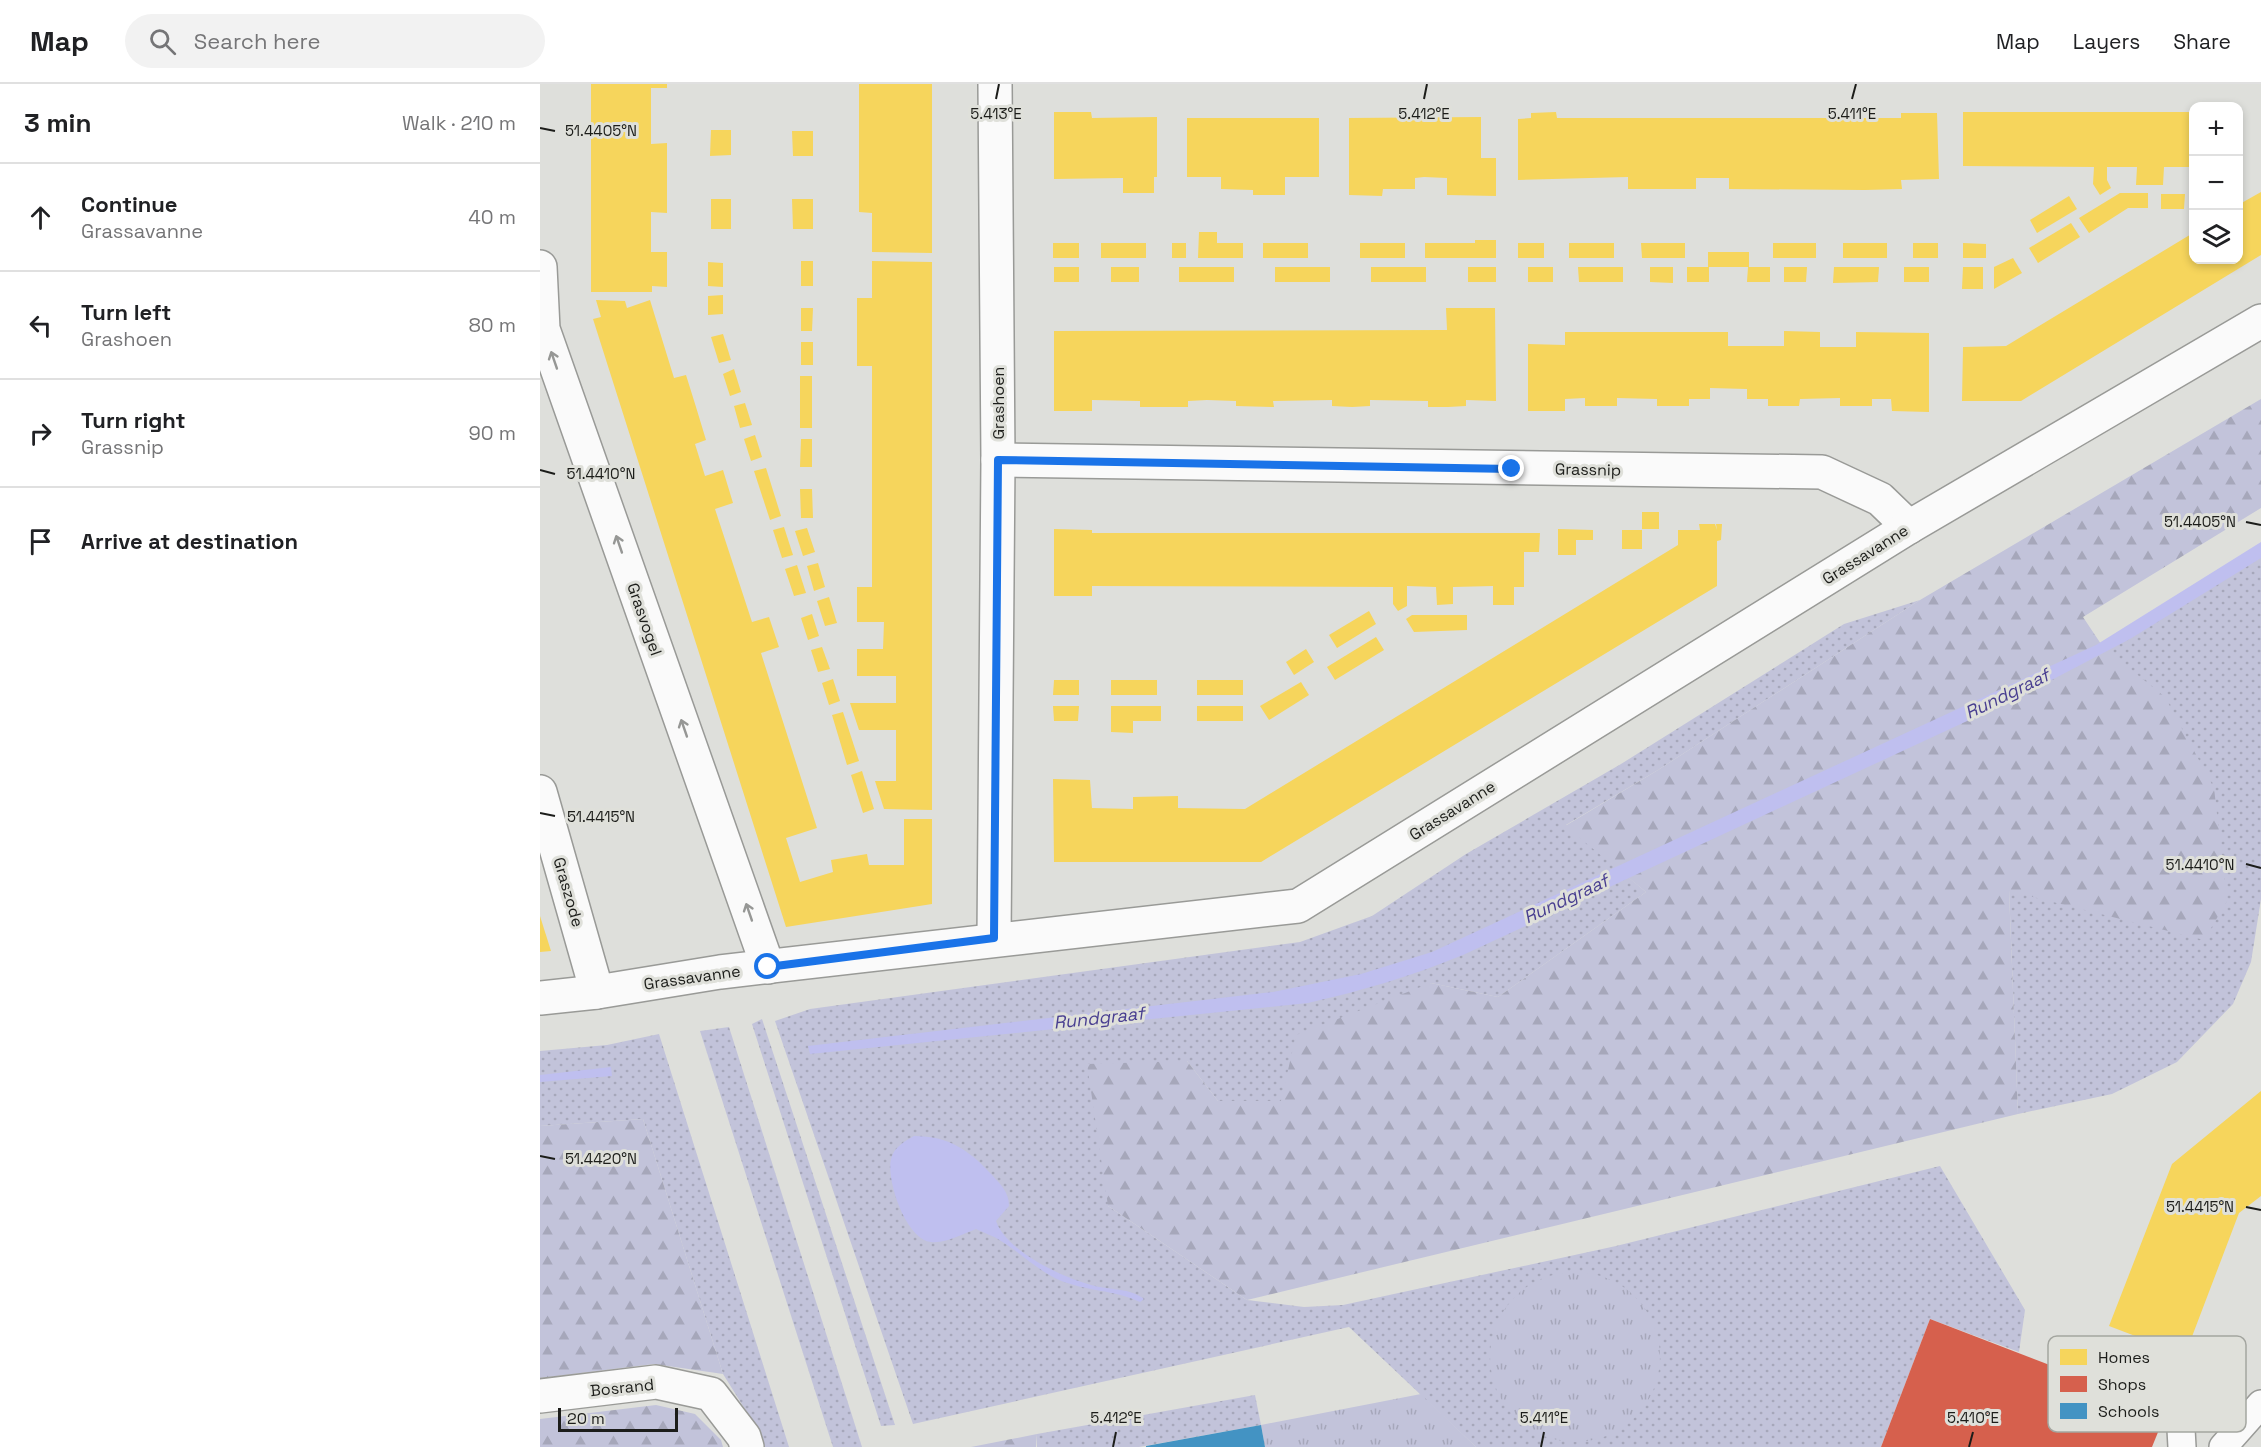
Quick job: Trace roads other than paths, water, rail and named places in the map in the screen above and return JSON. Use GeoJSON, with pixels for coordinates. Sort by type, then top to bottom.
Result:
{"type":"FeatureCollection","features":[{"type":"Feature","properties":{"kind":"street","name":"Grashoen"},"geometry":{"type":"LineString","coordinates":[[994,938],[998,460],[995,84]]}},
{"type":"Feature","properties":{"kind":"street","name":"Grasvogel"},"geometry":{"type":"LineString","coordinates":[[540,267],[543,329],[768,967]]}},
{"type":"Feature","properties":{"kind":"street","name":"Grassavanne"},"geometry":{"type":"LineString","coordinates":[[540,998],[597,992],[720,972],[994,938],[1298,906],[1909,527],[2261,321]]}},
{"type":"Feature","properties":{"kind":"street","name":"Grassnip"},"geometry":{"type":"LineString","coordinates":[[998,460],[1822,472],[1880,499],[1909,527]]}},
{"type":"Feature","properties":{"kind":"street","name":"Graszode"},"geometry":{"type":"LineString","coordinates":[[540,792],[597,992]]}},
{"type":"Feature","properties":{"kind":"street","name":"Bosrand"},"geometry":{"type":"LineString","coordinates":[[540,1396],[656,1382],[711,1394],[744,1437],[747,1447]]}},
{"type":"Feature","properties":{"kind":"street"},"geometry":{"type":"LineString","coordinates":[[2246,1421],[2261,1404]]}},
{"type":"Feature","properties":{"kind":"street"},"geometry":{"type":"LineString","coordinates":[[2181,1432],[2182,1447]]}},
{"type":"Feature","properties":{"kind":"street"},"geometry":{"type":"LineString","coordinates":[[2223,1447],[2236,1432]]}},
{"type":"Feature","properties":{"kind":"water","name":"Rundgraaf"},"geometry":{"type":"Polygon","coordinates":[[[2261,542],[2261,558],[2130,639],[2021,696],[1463,955],[1425,970],[1308,1003],[810,1054],[808,1046],[1273,992],[1361,974],[1432,952],[2096,645],[2261,542]]]}},
{"type":"Feature","properties":{"kind":"water"},"geometry":{"type":"Polygon","coordinates":[[[611,1067],[612,1076],[540,1082],[540,1075],[611,1067]]]}},
{"type":"Feature","properties":{"kind":"water"},"geometry":{"type":"Polygon","coordinates":[[[914,1136],[938,1139],[958,1146],[975,1158],[992,1175],[1004,1189],[1009,1201],[1009,1206],[996,1221],[1002,1232],[1024,1253],[1068,1277],[1095,1286],[1127,1291],[1144,1299],[1140,1302],[1059,1280],[998,1239],[976,1229],[942,1242],[922,1239],[906,1220],[900,1208],[890,1169],[895,1151],[914,1136]]]}}]}
